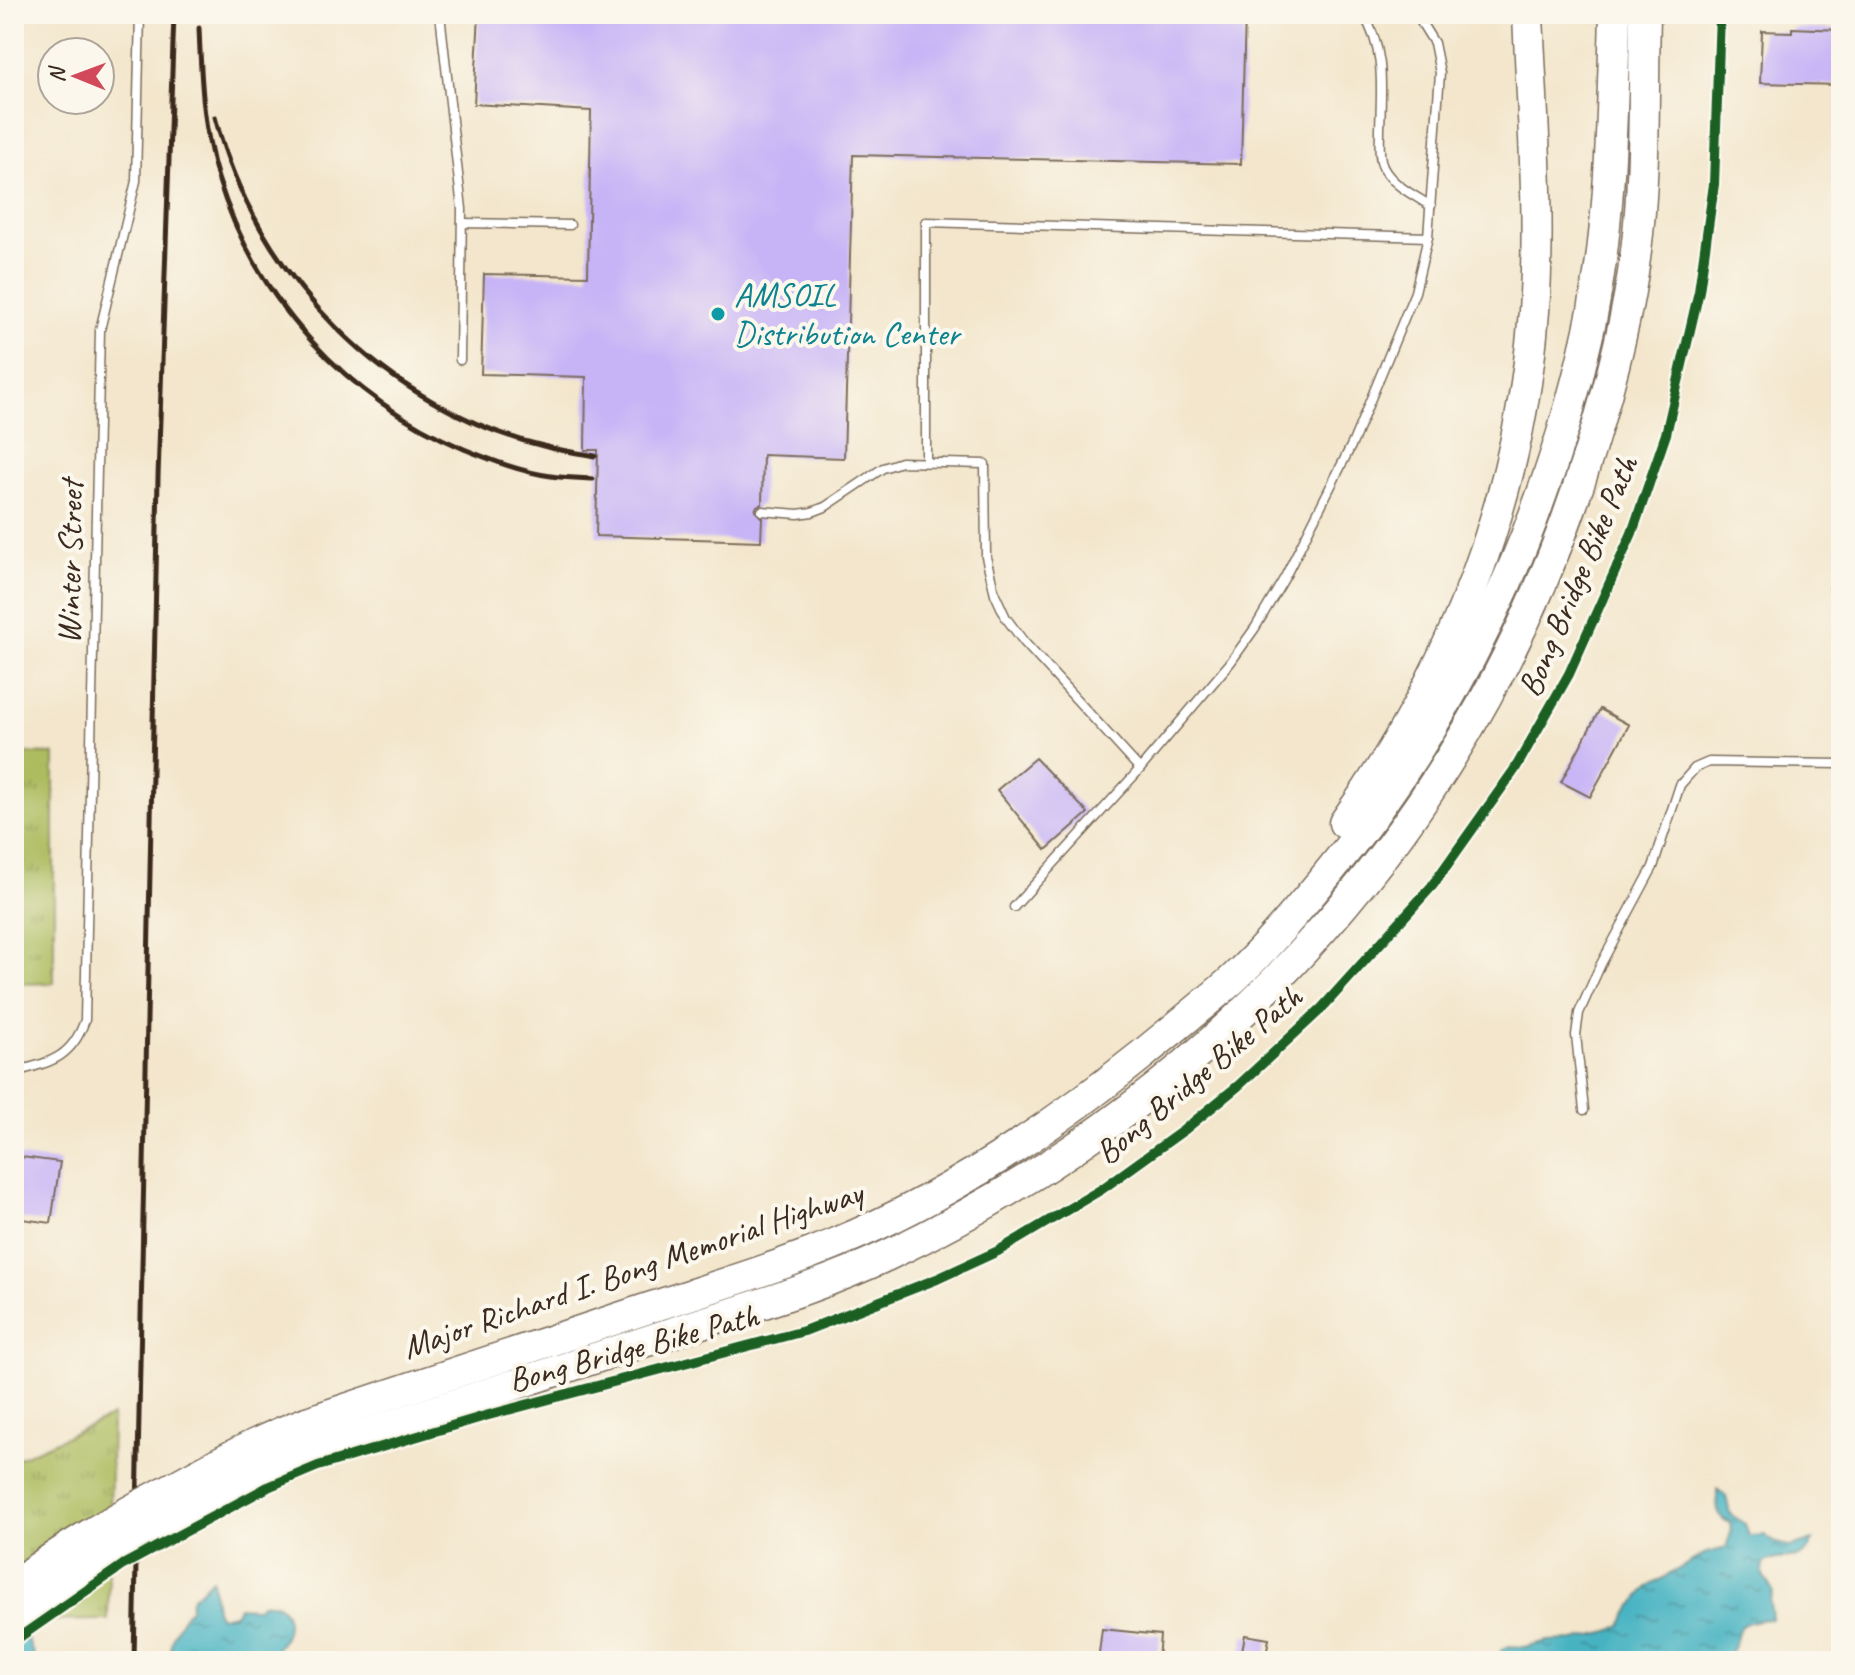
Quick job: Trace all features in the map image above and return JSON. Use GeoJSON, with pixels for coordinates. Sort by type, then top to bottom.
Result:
{"type":"FeatureCollection","features":[{"type":"Feature","properties":{"kind":"highway"},"geometry":{"type":"LineString","coordinates":[[1108,1082],[1168,1014],[1223,964],[1330,842],[1365,793],[1413,715],[1468,598],[1511,461],[1534,313],[1537,227],[1528,14]]}},
{"type":"Feature","properties":{"kind":"highway","name":"Major Richard I. Bong Memorial Highway"},"geometry":{"type":"LineString","coordinates":[[312,1436],[874,1227],[979,1170],[1039,1133],[1108,1082],[1235,977],[1289,921],[1390,795],[1433,727],[1497,605],[1555,463],[1591,325],[1611,147],[1615,14]]}},
{"type":"Feature","properties":{"kind":"highway","name":"Major Richard I. Bong Memorial Highway"},"geometry":{"type":"LineString","coordinates":[[312,1436],[843,1275],[929,1234],[995,1198],[1130,1107],[1201,1051],[1261,995],[1315,938],[1416,814],[1461,742],[1497,681],[1557,549],[1606,398],[1636,252],[1645,14]]}},
{"type":"Feature","properties":{"kind":"highway"},"geometry":{"type":"LineString","coordinates":[[14,1585],[65,1548],[247,1448],[312,1436]]}},
{"type":"Feature","properties":{"kind":"highway"},"geometry":{"type":"LineString","coordinates":[[14,1615],[76,1571],[205,1497],[260,1471],[312,1436]]}},
{"type":"Feature","properties":{"kind":"lane","name":"Winter Street"},"geometry":{"type":"LineString","coordinates":[[14,1072],[37,1066],[68,1051],[78,1041],[85,1020],[100,330],[136,181],[140,14]]}},
{"type":"Feature","properties":{"kind":"lane"},"geometry":{"type":"LineString","coordinates":[[440,14],[462,223],[460,360]]}},
{"type":"Feature","properties":{"kind":"lane"},"geometry":{"type":"LineString","coordinates":[[1363,14],[1380,52],[1379,154],[1383,167],[1393,181],[1431,206]]}},
{"type":"Feature","properties":{"kind":"lane"},"geometry":{"type":"LineString","coordinates":[[1014,907],[1140,769],[1230,663],[1285,577],[1353,442],[1415,292],[1428,237],[1440,73],[1434,43],[1416,14]]}},
{"type":"Feature","properties":{"kind":"lane"},"geometry":{"type":"LineString","coordinates":[[926,461],[926,222],[1428,237]]}},
{"type":"Feature","properties":{"kind":"lane"},"geometry":{"type":"LineString","coordinates":[[462,223],[570,225]]}},
{"type":"Feature","properties":{"kind":"lane"},"geometry":{"type":"LineString","coordinates":[[762,511],[782,514],[812,512],[825,507],[883,468],[901,462],[985,464],[986,557],[995,594],[1006,618],[1024,642],[1140,769]]}},
{"type":"Feature","properties":{"kind":"lane"},"geometry":{"type":"LineString","coordinates":[[1584,1110],[1576,1035],[1579,1013],[1601,964],[1653,867],[1680,785],[1695,768],[1709,762],[1841,764]]}},
{"type":"Feature","properties":{"kind":"green space"},"geometry":{"type":"Polygon","coordinates":[[[14,753],[54,754],[54,983],[14,984],[14,753]]]}},
{"type":"Feature","properties":{"kind":"green space"},"geometry":{"type":"Polygon","coordinates":[[[112,1416],[108,1620],[15,1621],[14,1460],[112,1416]]]}},
{"type":"Feature","properties":{"kind":"water"},"geometry":{"type":"Polygon","coordinates":[[[1717,1489],[1726,1496],[1730,1514],[1745,1524],[1749,1536],[1765,1535],[1774,1542],[1791,1547],[1813,1540],[1809,1549],[1798,1557],[1764,1563],[1762,1573],[1773,1592],[1770,1602],[1772,1619],[1742,1626],[1725,1661],[1502,1661],[1501,1650],[1509,1646],[1524,1647],[1610,1632],[1622,1624],[1648,1587],[1704,1554],[1726,1548],[1731,1532],[1730,1523],[1719,1513],[1717,1489]]]}},
{"type":"Feature","properties":{"kind":"water"},"geometry":{"type":"Polygon","coordinates":[[[212,1579],[216,1610],[220,1617],[234,1614],[238,1607],[258,1608],[261,1603],[275,1604],[284,1611],[286,1630],[271,1661],[181,1661],[173,1652],[174,1635],[190,1609],[191,1599],[212,1579]]]}},
{"type":"Feature","properties":{"kind":"water"},"geometry":{"type":"Polygon","coordinates":[[[14,1620],[28,1640],[36,1661],[14,1661],[14,1620]]]}},
{"type":"Feature","properties":{"kind":"building","name":"AMSOIL Distribution Center"},"geometry":{"type":"Polygon","coordinates":[[[479,14],[1245,14],[1241,164],[853,155],[844,458],[763,455],[762,504],[755,511],[762,518],[761,541],[596,536],[598,450],[585,450],[586,377],[481,374],[484,274],[588,276],[591,111],[474,104],[479,14]]]}},
{"type":"Feature","properties":{"kind":"building"},"geometry":{"type":"Polygon","coordinates":[[[1792,28],[1841,30],[1841,85],[1760,83],[1762,31],[1792,32],[1792,28]]]}},
{"type":"Feature","properties":{"kind":"building"},"geometry":{"type":"Polygon","coordinates":[[[1600,709],[1629,725],[1590,797],[1561,782],[1600,709]]]}},
{"type":"Feature","properties":{"kind":"building"},"geometry":{"type":"Polygon","coordinates":[[[1035,758],[1088,813],[1046,850],[997,790],[1035,758]]]}},
{"type":"Feature","properties":{"kind":"building"},"geometry":{"type":"Polygon","coordinates":[[[14,1156],[60,1162],[51,1223],[14,1218],[14,1156]]]}},
{"type":"Feature","properties":{"kind":"building"},"geometry":{"type":"Polygon","coordinates":[[[1102,1629],[1160,1635],[1158,1661],[1098,1661],[1102,1629]]]}},
{"type":"Feature","properties":{"kind":"building"},"geometry":{"type":"Polygon","coordinates":[[[1245,1635],[1269,1639],[1265,1661],[1240,1661],[1245,1635]]]}},
{"type":"Feature","properties":{"kind":"railway"},"geometry":{"type":"LineString","coordinates":[[134,1661],[158,477],[174,14]]}},
{"type":"Feature","properties":{"kind":"railway"},"geometry":{"type":"LineString","coordinates":[[199,28],[206,123],[218,178],[235,223],[256,265],[311,341],[345,374],[421,428],[464,449],[529,472],[593,479]]}},
{"type":"Feature","properties":{"kind":"railway"},"geometry":{"type":"LineString","coordinates":[[215,117],[234,175],[262,230],[296,281],[336,327],[382,368],[433,402],[488,428],[547,447],[595,456]]}},
{"type":"Feature","properties":{"kind":"cycle path","name":"Bong Bridge Bike Path"},"geometry":{"type":"LineString","coordinates":[[14,1641],[123,1565],[268,1487],[318,1466],[485,1416],[804,1331],[937,1279],[998,1251],[1102,1189],[1184,1130],[1238,1086],[1321,1009],[1432,886],[1515,769],[1569,674],[1632,533],[1666,434],[1699,291],[1714,184],[1720,14]]}},
{"type":"Feature","properties":{"kind":"place","name":"AMSOIL Distribution Center"},"geometry":{"type":"Point","coordinates":[718,314]}}]}
